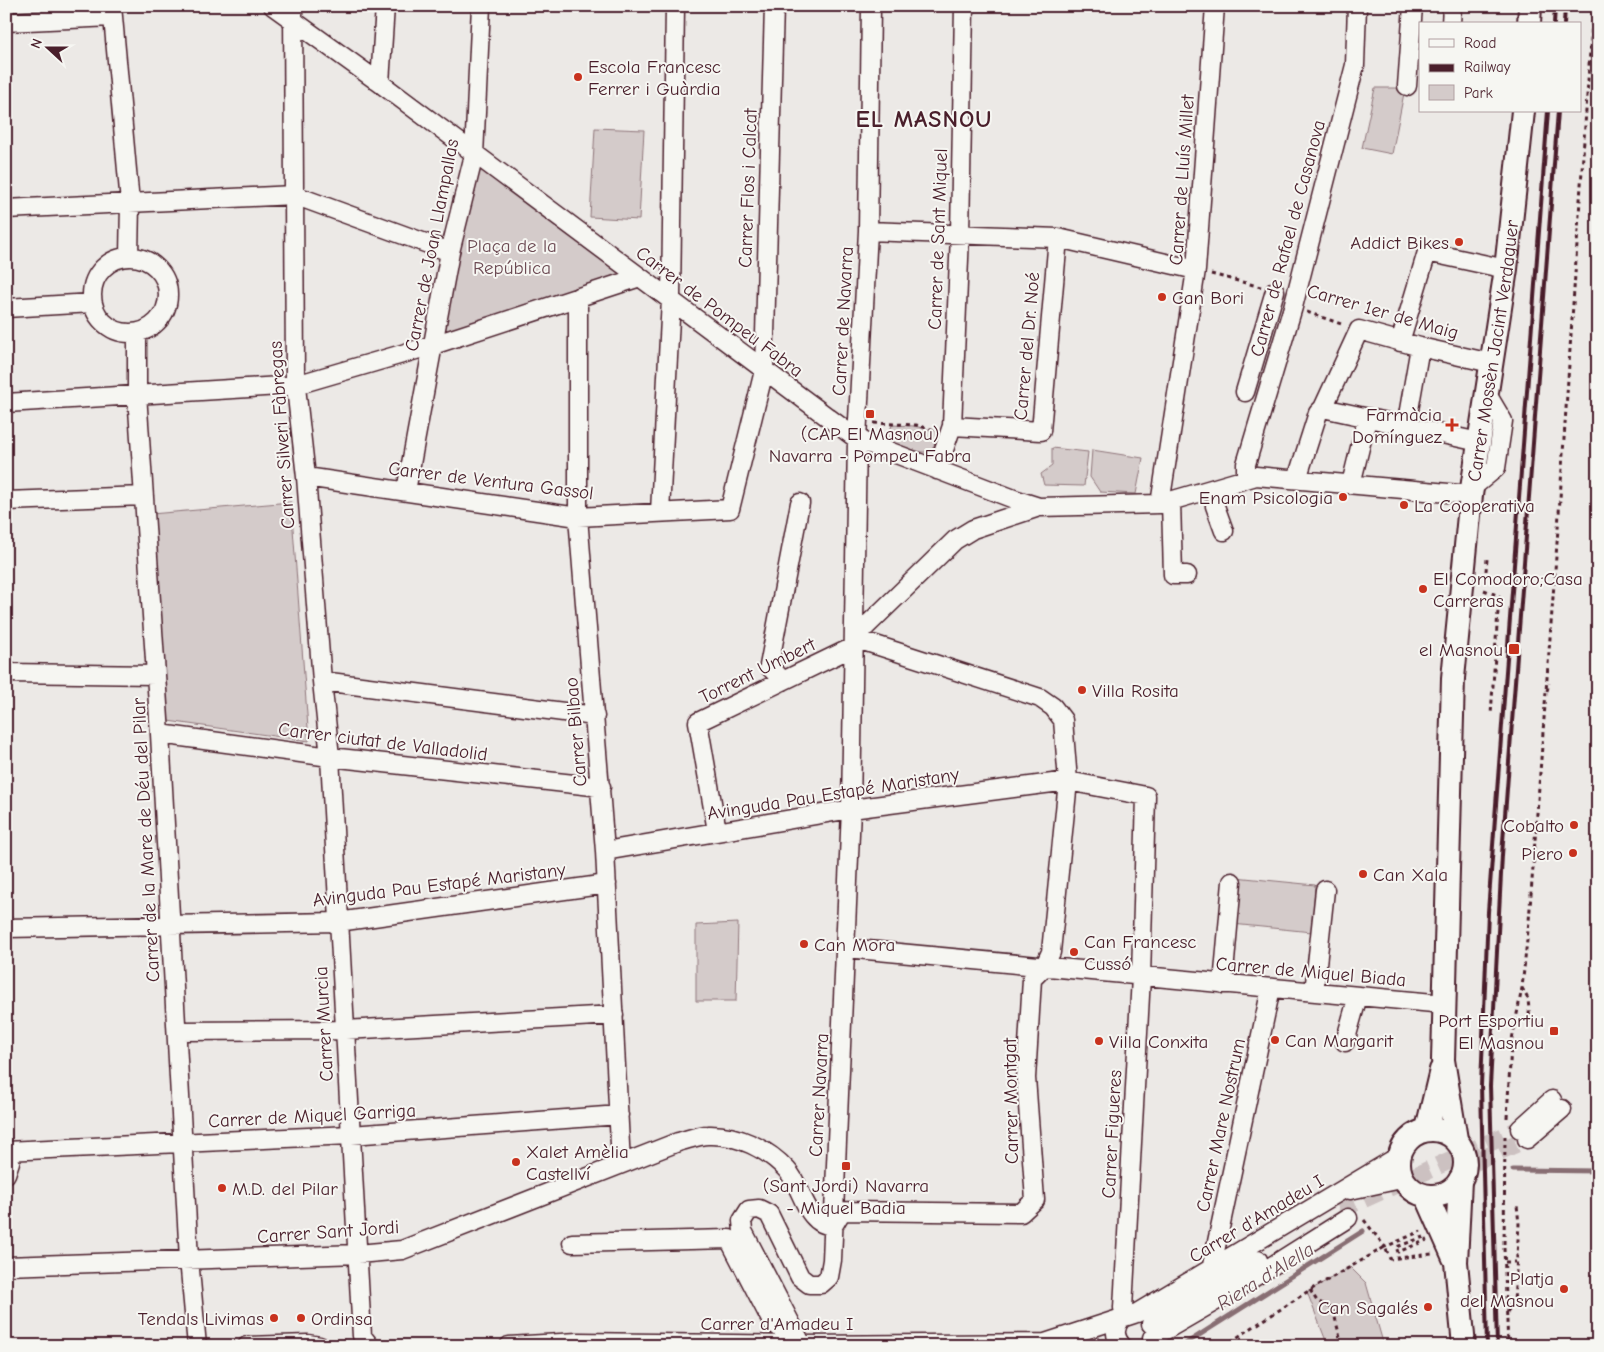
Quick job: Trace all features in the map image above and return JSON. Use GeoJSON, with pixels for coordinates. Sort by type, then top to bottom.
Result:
{"type":"FeatureCollection","features":[{"type":"Feature","properties":{"kind":"main road"},"geometry":{"type":"LineString","coordinates":[[1529,22],[1530,6]]}},
{"type":"Feature","properties":{"kind":"main road","name":"Carrer Mossèn Jacint Verdaguer"},"geometry":{"type":"LineString","coordinates":[[1443,1060],[1453,678],[1472,491],[1506,269],[1523,112]]}},
{"type":"Feature","properties":{"kind":"main road"},"geometry":{"type":"LineString","coordinates":[[1427,1129],[1443,1060]]}},
{"type":"Feature","properties":{"kind":"main road"},"geometry":{"type":"LineString","coordinates":[[1443,1060],[1456,1140],[1465,1159],[1448,1258]]}},
{"type":"Feature","properties":{"kind":"main road"},"geometry":{"type":"LineString","coordinates":[[1456,1140],[1448,1133],[1427,1129],[1414,1134],[1403,1144],[1399,1156],[1401,1179],[1414,1191],[1428,1197],[1447,1192],[1460,1180]]}},
{"type":"Feature","properties":{"kind":"main road"},"geometry":{"type":"LineString","coordinates":[[1428,1197],[1448,1258],[1464,1346]]}},
{"type":"Feature","properties":{"kind":"street","name":"Carrer de Pompeu Fabra"},"geometry":{"type":"LineString","coordinates":[[273,6],[293,13],[474,155],[671,299],[764,371],[858,431],[937,470],[1014,500],[1039,507]]}},
{"type":"Feature","properties":{"kind":"street"},"geometry":{"type":"LineString","coordinates":[[380,83],[385,6]]}},
{"type":"Feature","properties":{"kind":"street","name":"Carrer de Joan Llampallas"},"geometry":{"type":"LineString","coordinates":[[406,491],[450,252],[474,155],[481,6]]}},
{"type":"Feature","properties":{"kind":"street"},"geometry":{"type":"LineString","coordinates":[[660,512],[671,299],[675,6]]}},
{"type":"Feature","properties":{"kind":"street","name":"Carrer Flos i Calcat"},"geometry":{"type":"LineString","coordinates":[[730,509],[764,371],[774,6]]}},
{"type":"Feature","properties":{"kind":"street","name":"Carrer de Navarra"},"geometry":{"type":"LineString","coordinates":[[853,643],[858,431],[868,231],[871,6]]}},
{"type":"Feature","properties":{"kind":"street","name":"Carrer de Sant Miquel"},"geometry":{"type":"LineString","coordinates":[[937,470],[951,430],[960,234],[964,6]]}},
{"type":"Feature","properties":{"kind":"street","name":"Carrer de Lluís Millet"},"geometry":{"type":"LineString","coordinates":[[1187,575],[1173,575],[1166,502],[1196,270],[1215,6]]}},
{"type":"Feature","properties":{"kind":"street","name":"Carrer de Rafael de Casanova"},"geometry":{"type":"LineString","coordinates":[[1246,478],[1246,464],[1293,307],[1355,65],[1357,6]]}},
{"type":"Feature","properties":{"kind":"street"},"geometry":{"type":"LineString","coordinates":[[1407,86],[1413,6]]}},
{"type":"Feature","properties":{"kind":"street"},"geometry":{"type":"LineString","coordinates":[[1451,22],[1452,6]]}},
{"type":"Feature","properties":{"kind":"street"},"geometry":{"type":"LineString","coordinates":[[6,22],[112,12],[130,202],[129,256]]}},
{"type":"Feature","properties":{"kind":"street","name":"Carrer Silveri Fàbregas"},"geometry":{"type":"LineString","coordinates":[[293,13],[296,385],[306,477],[330,757]]}},
{"type":"Feature","properties":{"kind":"street"},"geometry":{"type":"LineString","coordinates":[[6,209],[294,195],[450,252]]}},
{"type":"Feature","properties":{"kind":"street"},"geometry":{"type":"LineString","coordinates":[[868,231],[1058,238],[1196,270]]}},
{"type":"Feature","properties":{"kind":"street","name":"Carrer del Dr. Noé"},"geometry":{"type":"LineString","coordinates":[[951,430],[1041,431],[1058,238]]}},
{"type":"Feature","properties":{"kind":"street"},"geometry":{"type":"LineString","coordinates":[[1400,342],[1427,252],[1506,269]]}},
{"type":"Feature","properties":{"kind":"street"},"geometry":{"type":"LineString","coordinates":[[129,256],[148,260],[158,269],[165,280],[168,293],[165,311],[157,322],[138,333],[124,333],[114,330],[103,322],[95,311],[93,303],[92,290],[100,272],[116,259],[129,256]]}},
{"type":"Feature","properties":{"kind":"street"},"geometry":{"type":"LineString","coordinates":[[6,403],[296,385],[433,345],[640,277]]}},
{"type":"Feature","properties":{"kind":"street"},"geometry":{"type":"LineString","coordinates":[[1245,392],[1275,291]]}},
{"type":"Feature","properties":{"kind":"street","name":"Carrer Bilbao"},"geometry":{"type":"LineString","coordinates":[[578,297],[578,517],[601,787],[621,1164]]}},
{"type":"Feature","properties":{"kind":"street"},"geometry":{"type":"LineString","coordinates":[[6,308],[93,303]]}},
{"type":"Feature","properties":{"kind":"street"},"geometry":{"type":"LineString","coordinates":[[1297,479],[1318,413],[1324,408],[1359,330]]}},
{"type":"Feature","properties":{"kind":"street","name":"Carrer 1er de Maig"},"geometry":{"type":"LineString","coordinates":[[1359,330],[1400,342],[1491,363]]}},
{"type":"Feature","properties":{"kind":"street","name":"Carrer de la Mare de Déu del Pilar"},"geometry":{"type":"LineString","coordinates":[[138,333],[138,394],[185,1143],[189,1259],[197,1346]]}},
{"type":"Feature","properties":{"kind":"street"},"geometry":{"type":"LineString","coordinates":[[1406,427],[1420,347]]}},
{"type":"Feature","properties":{"kind":"street"},"geometry":{"type":"LineString","coordinates":[[1039,507],[1166,502],[1256,476],[1472,491],[1496,468],[1497,462],[1503,421],[1487,394]]}},
{"type":"Feature","properties":{"kind":"street"},"geometry":{"type":"LineString","coordinates":[[1324,408],[1479,442]]}},
{"type":"Feature","properties":{"kind":"street"},"geometry":{"type":"LineString","coordinates":[[1353,476],[1366,423]]}},
{"type":"Feature","properties":{"kind":"street","name":"Carrer de Ventura Gassol"},"geometry":{"type":"LineString","coordinates":[[306,477],[578,517],[730,509]]}},
{"type":"Feature","properties":{"kind":"street"},"geometry":{"type":"LineString","coordinates":[[6,501],[144,496]]}},
{"type":"Feature","properties":{"kind":"street"},"geometry":{"type":"LineString","coordinates":[[783,681],[769,666],[800,502]]}},
{"type":"Feature","properties":{"kind":"street"},"geometry":{"type":"LineString","coordinates":[[1215,506],[1224,531]]}},
{"type":"Feature","properties":{"kind":"street","name":"Torrent Umbert"},"geometry":{"type":"LineString","coordinates":[[717,831],[698,722],[783,681],[853,643],[955,540],[973,529],[1039,507]]}},
{"type":"Feature","properties":{"kind":"street","name":"Carrer Montgat"},"geometry":{"type":"LineString","coordinates":[[836,1216],[1021,1213],[1035,1200],[1026,1078],[1032,979],[1044,967],[1051,952],[1068,781],[1063,720],[1053,707],[1040,698],[853,643]]}},
{"type":"Feature","properties":{"kind":"street","name":"Carrer Navarra"},"geometry":{"type":"LineString","coordinates":[[802,1345],[743,1231],[742,1220],[749,1210],[759,1209],[769,1214],[800,1277],[809,1284],[821,1284],[829,1277],[836,1216],[851,809],[853,643]]}},
{"type":"Feature","properties":{"kind":"street"},"geometry":{"type":"LineString","coordinates":[[6,673],[156,675]]}},
{"type":"Feature","properties":{"kind":"street"},"geometry":{"type":"LineString","coordinates":[[322,681],[596,716]]}},
{"type":"Feature","properties":{"kind":"street","name":"Carrer ciutat de Valladolid"},"geometry":{"type":"LineString","coordinates":[[160,734],[330,757],[601,787]]}},
{"type":"Feature","properties":{"kind":"street","name":"Carrer Murcia"},"geometry":{"type":"LineString","coordinates":[[330,757],[362,1336],[370,1346]]}},
{"type":"Feature","properties":{"kind":"street","name":"Avinguda Pau Estapé Maristany"},"geometry":{"type":"LineString","coordinates":[[605,851],[851,809],[1068,781]]}},
{"type":"Feature","properties":{"kind":"street","name":"Carrer Figueres"},"geometry":{"type":"LineString","coordinates":[[1068,781],[1146,796],[1141,977],[1124,1308],[1140,1325]]}},
{"type":"Feature","properties":{"kind":"street"},"geometry":{"type":"LineString","coordinates":[[1223,984],[1232,882]]}},
{"type":"Feature","properties":{"kind":"street","name":"Avinguda Pau Estapé Maristany"},"geometry":{"type":"LineString","coordinates":[[6,928],[338,922],[607,884]]}},
{"type":"Feature","properties":{"kind":"street"},"geometry":{"type":"LineString","coordinates":[[1314,992],[1325,890]]}},
{"type":"Feature","properties":{"kind":"street","name":"Carrer de Miquel Biada"},"geometry":{"type":"LineString","coordinates":[[846,948],[1444,1004]]}},
{"type":"Feature","properties":{"kind":"street","name":"Carrer Mare Nostrum"},"geometry":{"type":"LineString","coordinates":[[1211,1270],[1270,988]]}},
{"type":"Feature","properties":{"kind":"street"},"geometry":{"type":"LineString","coordinates":[[1345,1042],[1358,996]]}},
{"type":"Feature","properties":{"kind":"street"},"geometry":{"type":"LineString","coordinates":[[178,1031],[345,1030],[614,1015]]}},
{"type":"Feature","properties":{"kind":"street"},"geometry":{"type":"LineString","coordinates":[[1515,1132],[1557,1105]]}},
{"type":"Feature","properties":{"kind":"street","name":"Carrer de Miquel Garriga"},"geometry":{"type":"LineString","coordinates":[[7,1151],[351,1135],[619,1115]]}},
{"type":"Feature","properties":{"kind":"street","name":"Carrer Sant Jordi"},"geometry":{"type":"LineString","coordinates":[[6,1266],[358,1254],[402,1250],[678,1142],[708,1135],[738,1140],[766,1151],[788,1171],[814,1218],[822,1226],[836,1216]]}},
{"type":"Feature","properties":{"kind":"street"},"geometry":{"type":"LineString","coordinates":[[6,1174],[10,1162],[7,1151]]}},
{"type":"Feature","properties":{"kind":"street","name":"Carrer d'Amadeu I"},"geometry":{"type":"LineString","coordinates":[[509,1346],[578,1342],[802,1345],[1051,1345],[1140,1325],[1192,1281],[1342,1192],[1371,1171],[1399,1156]]}},
{"type":"Feature","properties":{"kind":"street","name":"Carrer d'Amadeu I"},"geometry":{"type":"LineString","coordinates":[[1342,1192],[1401,1179]]}},
{"type":"Feature","properties":{"kind":"street"},"geometry":{"type":"LineString","coordinates":[[1122,1346],[1115,1330],[1140,1325],[1221,1298],[1344,1214]]}},
{"type":"Feature","properties":{"kind":"street"},"geometry":{"type":"LineString","coordinates":[[572,1243],[729,1239],[772,1322],[802,1345]]}},
{"type":"Feature","properties":{"kind":"street"},"geometry":{"type":"LineString","coordinates":[[247,1346],[313,1345]]}},
{"type":"Feature","properties":{"kind":"path"},"geometry":{"type":"LineString","coordinates":[[1508,1346],[1505,1262],[1515,1132],[1511,1045],[1522,988],[1546,691],[1593,6]]}},
{"type":"Feature","properties":{"kind":"path"},"geometry":{"type":"LineString","coordinates":[[1196,270],[1275,291]]}},
{"type":"Feature","properties":{"kind":"path","name":"Carrer 1er de Maig"},"geometry":{"type":"LineString","coordinates":[[1293,307],[1359,330]]}},
{"type":"Feature","properties":{"kind":"path"},"geometry":{"type":"LineString","coordinates":[[858,431],[916,425],[951,430]]}},
{"type":"Feature","properties":{"kind":"path"},"geometry":{"type":"LineString","coordinates":[[1486,559],[1486,570]]}},
{"type":"Feature","properties":{"kind":"path"},"geometry":{"type":"LineString","coordinates":[[1484,590],[1498,596],[1491,715]]}},
{"type":"Feature","properties":{"kind":"path"},"geometry":{"type":"LineString","coordinates":[[1546,691],[1548,691],[1550,683]]}},
{"type":"Feature","properties":{"kind":"path"},"geometry":{"type":"LineString","coordinates":[[1522,988],[1528,999],[1530,1021],[1540,1025]]}},
{"type":"Feature","properties":{"kind":"path"},"geometry":{"type":"LineString","coordinates":[[1506,1313],[1514,1302],[1519,1224],[1517,1205]]}},
{"type":"Feature","properties":{"kind":"path"},"geometry":{"type":"LineString","coordinates":[[1430,1234],[1396,1247],[1398,1252],[1435,1237]]}},
{"type":"Feature","properties":{"kind":"path"},"geometry":{"type":"LineString","coordinates":[[1224,1346],[1310,1290],[1384,1247],[1412,1235]]}},
{"type":"Feature","properties":{"kind":"path"},"geometry":{"type":"LineString","coordinates":[[1384,1247],[1390,1259],[1448,1258]]}},
{"type":"Feature","properties":{"kind":"path"},"geometry":{"type":"LineString","coordinates":[[1505,1262],[1517,1262]]}},
{"type":"Feature","properties":{"kind":"path"},"geometry":{"type":"LineString","coordinates":[[1310,1290],[1317,1301],[1333,1309],[1342,1346]]}},
{"type":"Feature","properties":{"kind":"path"},"geometry":{"type":"LineString","coordinates":[[1235,1339],[1235,1346]]}},
{"type":"Feature","properties":{"kind":"green space"},"geometry":{"type":"Polygon","coordinates":[[[1375,88],[1405,88],[1392,154],[1362,148],[1375,88]]]}},
{"type":"Feature","properties":{"kind":"green space"},"geometry":{"type":"Polygon","coordinates":[[[595,128],[644,130],[639,220],[590,217],[595,128]]]}},
{"type":"Feature","properties":{"kind":"green space","name":"Plaça de la República"},"geometry":{"type":"Polygon","coordinates":[[[478,166],[626,274],[442,333],[478,166]]]}},
{"type":"Feature","properties":{"kind":"green space"},"geometry":{"type":"Polygon","coordinates":[[[892,425],[914,426],[940,432],[931,452],[920,452],[886,441],[892,425]]]}},
{"type":"Feature","properties":{"kind":"green space"},"geometry":{"type":"Polygon","coordinates":[[[1052,448],[1088,452],[1084,486],[1044,485],[1041,474],[1052,466],[1052,448]]]}},
{"type":"Feature","properties":{"kind":"green space"},"geometry":{"type":"Polygon","coordinates":[[[1092,450],[1143,458],[1136,494],[1100,492],[1090,477],[1092,450]]]}},
{"type":"Feature","properties":{"kind":"green space"},"geometry":{"type":"Polygon","coordinates":[[[291,502],[309,741],[168,721],[151,514],[291,502]]]}},
{"type":"Feature","properties":{"kind":"green space"},"geometry":{"type":"Polygon","coordinates":[[[1235,877],[1315,885],[1312,932],[1232,924],[1235,877]]]}},
{"type":"Feature","properties":{"kind":"green space"},"geometry":{"type":"Polygon","coordinates":[[[738,923],[736,1001],[696,1001],[696,925],[738,923]]]}},
{"type":"Feature","properties":{"kind":"green space"},"geometry":{"type":"Polygon","coordinates":[[[1350,1267],[1366,1283],[1384,1346],[1328,1346],[1307,1292],[1350,1267]]]}},
{"type":"Feature","properties":{"kind":"waterway","name":"Riera d'Alella"},"geometry":{"type":"LineString","coordinates":[[1513,1170],[1598,1171]]}},
{"type":"Feature","properties":{"kind":"waterway","name":"Riera d'Alella"},"geometry":{"type":"LineString","coordinates":[[1182,1346],[1363,1231]]}},
{"type":"Feature","properties":{"kind":"tunnel"},"geometry":{"type":"LineString","coordinates":[[1339,1210],[1520,1129]]}},
{"type":"Feature","properties":{"kind":"tunnel"},"geometry":{"type":"LineString","coordinates":[[1475,1162],[1527,1139]]}},
{"type":"Feature","properties":{"kind":"railway"},"geometry":{"type":"LineString","coordinates":[[1554,22],[1555,6]]}},
{"type":"Feature","properties":{"kind":"railway"},"geometry":{"type":"LineString","coordinates":[[1564,22],[1565,6]]}},
{"type":"Feature","properties":{"kind":"railway"},"geometry":{"type":"LineString","coordinates":[[1487,1346],[1481,1085],[1488,912],[1548,112]]}},
{"type":"Feature","properties":{"kind":"railway"},"geometry":{"type":"LineString","coordinates":[[1497,1346],[1490,1086],[1502,855],[1558,112]]}},
{"type":"Feature","properties":{"kind":"place","name":"Escola Francesc Ferrer i Guàrdia"},"geometry":{"type":"Point","coordinates":[578,77]}},
{"type":"Feature","properties":{"kind":"place","name":"Addict Bikes"},"geometry":{"type":"Point","coordinates":[1459,242]}},
{"type":"Feature","properties":{"kind":"place","name":"Can Bori"},"geometry":{"type":"Point","coordinates":[1162,297]}},
{"type":"Feature","properties":{"kind":"place","name":"(CAP El Masnou) Navarra - Pompeu Fabra"},"geometry":{"type":"Point","coordinates":[870,414]}},
{"type":"Feature","properties":{"kind":"place","name":"Farmàcia Domínguez"},"geometry":{"type":"Point","coordinates":[1452,425]}},
{"type":"Feature","properties":{"kind":"place","name":"Enam Psicologia"},"geometry":{"type":"Point","coordinates":[1343,497]}},
{"type":"Feature","properties":{"kind":"place","name":"La Cooperativa"},"geometry":{"type":"Point","coordinates":[1404,505]}},
{"type":"Feature","properties":{"kind":"place","name":"El Comodoro;Casa Carreras"},"geometry":{"type":"Point","coordinates":[1423,589]}},
{"type":"Feature","properties":{"kind":"place","name":"el Masnou"},"geometry":{"type":"Point","coordinates":[1514,649]}},
{"type":"Feature","properties":{"kind":"place","name":"Villa Rosita"},"geometry":{"type":"Point","coordinates":[1082,690]}},
{"type":"Feature","properties":{"kind":"place","name":"Cobalto"},"geometry":{"type":"Point","coordinates":[1574,825]}},
{"type":"Feature","properties":{"kind":"place","name":"Piero"},"geometry":{"type":"Point","coordinates":[1573,853]}},
{"type":"Feature","properties":{"kind":"place","name":"Can Xala"},"geometry":{"type":"Point","coordinates":[1363,874]}},
{"type":"Feature","properties":{"kind":"place","name":"Can Mora"},"geometry":{"type":"Point","coordinates":[804,944]}},
{"type":"Feature","properties":{"kind":"place","name":"Can Francesc Cussó"},"geometry":{"type":"Point","coordinates":[1074,952]}},
{"type":"Feature","properties":{"kind":"place","name":"Port Esportiu El Masnou"},"geometry":{"type":"Point","coordinates":[1554,1031]}},
{"type":"Feature","properties":{"kind":"place","name":"Can Margarit"},"geometry":{"type":"Point","coordinates":[1275,1040]}},
{"type":"Feature","properties":{"kind":"place","name":"Villa Conxita"},"geometry":{"type":"Point","coordinates":[1099,1041]}},
{"type":"Feature","properties":{"kind":"place","name":"Xalet Amèlia Castellví"},"geometry":{"type":"Point","coordinates":[516,1162]}},
{"type":"Feature","properties":{"kind":"place","name":"(Sant Jordi) Navarra - Miquel Badia"},"geometry":{"type":"Point","coordinates":[846,1166]}},
{"type":"Feature","properties":{"kind":"place","name":"M.D. del Pilar"},"geometry":{"type":"Point","coordinates":[222,1188]}},
{"type":"Feature","properties":{"kind":"place","name":"Platja del Masnou"},"geometry":{"type":"Point","coordinates":[1564,1289]}},
{"type":"Feature","properties":{"kind":"place","name":"Can Sagalés"},"geometry":{"type":"Point","coordinates":[1428,1307]}},
{"type":"Feature","properties":{"kind":"place","name":"Tendals Livimas"},"geometry":{"type":"Point","coordinates":[274,1318]}},
{"type":"Feature","properties":{"kind":"place","name":"Ordinsa"},"geometry":{"type":"Point","coordinates":[301,1318]}},
{"type":"Feature","properties":{"kind":"district","name":"EL MASNOU"},"geometry":{"type":"Point","coordinates":[924,119]}}]}
